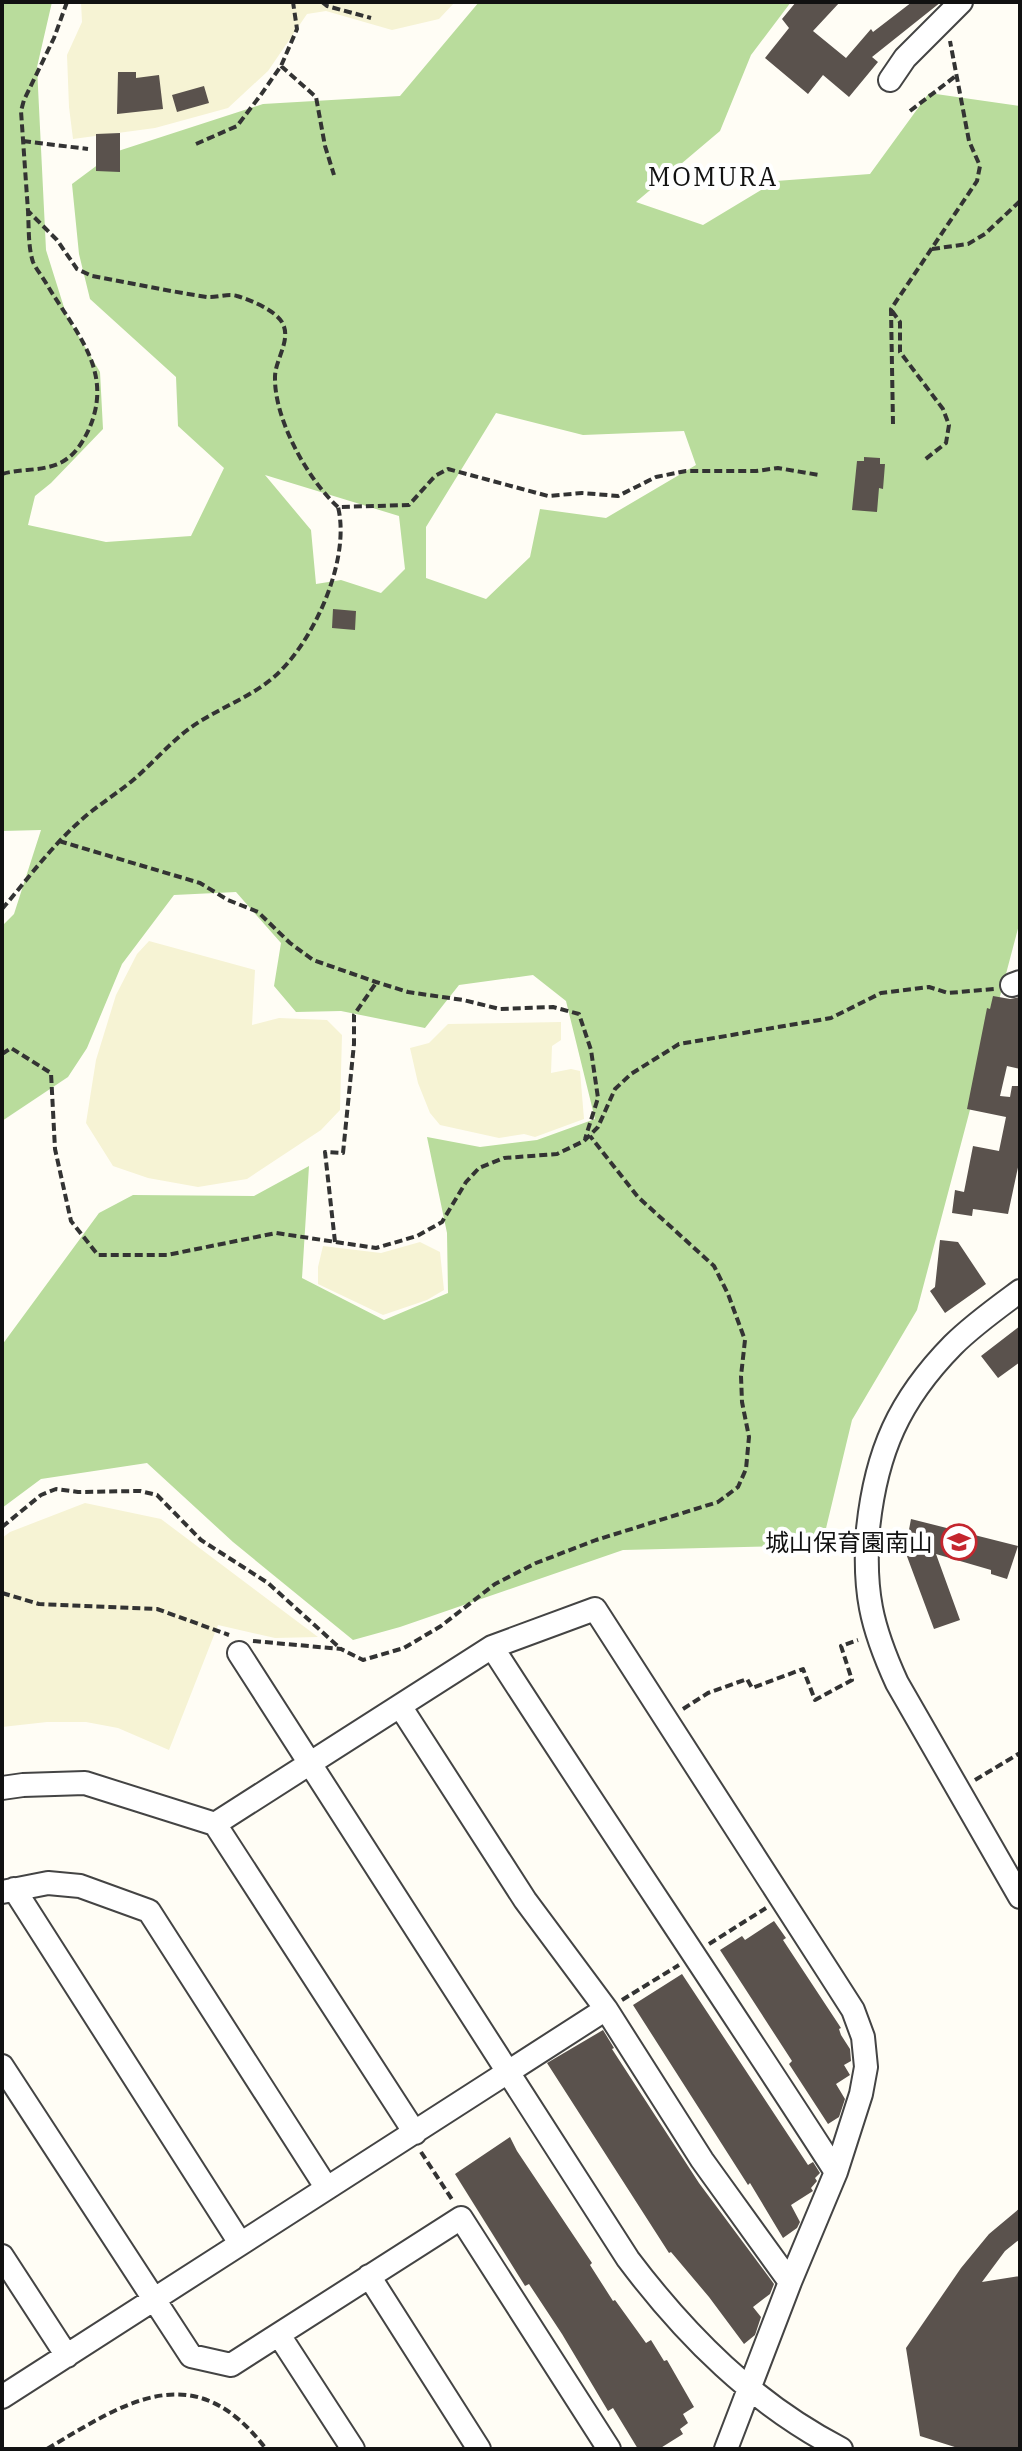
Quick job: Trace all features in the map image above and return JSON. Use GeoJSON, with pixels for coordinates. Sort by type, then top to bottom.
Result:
{"type":"FeatureCollection","features":[{"type":"Feature","properties":{"kind":"street"},"geometry":{"type":"LineString","coordinates":[[890,80],[905,58],[953,9]]}},
{"type":"Feature","properties":{"kind":"street"},"geometry":{"type":"LineString","coordinates":[[1020,1291],[954,1344],[925,1377],[893,1426],[879,1460],[866,1556],[870,1606],[881,1647],[897,1683],[1020,1897]]}},
{"type":"Feature","properties":{"kind":"street"},"geometry":{"type":"LineString","coordinates":[[215,1824],[492,1647],[595,1609],[853,2010],[863,2037],[866,2067],[861,2094],[836,2172],[726,2449]]}},
{"type":"Feature","properties":{"kind":"street"},"geometry":{"type":"LineString","coordinates":[[492,1647],[836,2172]]}},
{"type":"Feature","properties":{"kind":"street"},"geometry":{"type":"LineString","coordinates":[[239,1653],[628,2259],[665,2308],[749,2389],[789,2419],[841,2449]]}},
{"type":"Feature","properties":{"kind":"street"},"geometry":{"type":"LineString","coordinates":[[400,1706],[525,1900],[606,2009],[702,2160],[790,2282]]}},
{"type":"Feature","properties":{"kind":"street"},"geometry":{"type":"LineString","coordinates":[[2,1788],[85,1783],[215,1824],[415,2133]]}},
{"type":"Feature","properties":{"kind":"street"},"geometry":{"type":"LineString","coordinates":[[240,2243],[8,1891],[48,1883],[80,1886],[149,1911],[326,2187]]}},
{"type":"Feature","properties":{"kind":"street"},"geometry":{"type":"LineString","coordinates":[[2,2397],[606,2009]]}},
{"type":"Feature","properties":{"kind":"street"},"geometry":{"type":"LineString","coordinates":[[2,2066],[191,2356],[231,2365],[461,2218],[609,2449]]}},
{"type":"Feature","properties":{"kind":"street"},"geometry":{"type":"LineString","coordinates":[[2,2256],[67,2356]]}},
{"type":"Feature","properties":{"kind":"street"},"geometry":{"type":"LineString","coordinates":[[369,2276],[479,2449]]}},
{"type":"Feature","properties":{"kind":"street"},"geometry":{"type":"LineString","coordinates":[[279,2335],[353,2449]]}},
{"type":"Feature","properties":{"kind":"path"},"geometry":{"type":"LineString","coordinates":[[2,474],[46,468],[64,461],[76,450],[97,411],[97,369],[33,261],[28,211],[21,111],[67,2]]}},
{"type":"Feature","properties":{"kind":"path"},"geometry":{"type":"LineString","coordinates":[[196,144],[237,126],[281,66],[297,29],[293,2]]}},
{"type":"Feature","properties":{"kind":"path"},"geometry":{"type":"LineString","coordinates":[[322,2],[371,18]]}},
{"type":"Feature","properties":{"kind":"path"},"geometry":{"type":"LineString","coordinates":[[893,424],[891,309],[977,181],[980,166],[969,141],[957,75],[953,9]]}},
{"type":"Feature","properties":{"kind":"path"},"geometry":{"type":"LineString","coordinates":[[281,66],[316,97],[334,175]]}},
{"type":"Feature","properties":{"kind":"path"},"geometry":{"type":"LineString","coordinates":[[910,111],[957,75]]}},
{"type":"Feature","properties":{"kind":"path"},"geometry":{"type":"LineString","coordinates":[[23,141],[88,149]]}},
{"type":"Feature","properties":{"kind":"path"},"geometry":{"type":"LineString","coordinates":[[932,249],[968,244],[985,234],[1020,201]]}},
{"type":"Feature","properties":{"kind":"path"},"geometry":{"type":"LineString","coordinates":[[2,909],[80,820],[131,782],[186,731],[249,696],[293,658],[326,597],[339,554],[342,529],[338,507],[312,476],[284,422],[277,399],[274,375],[285,337],[284,326],[279,319],[234,295],[211,297],[92,276],[77,269],[57,240],[28,211]]}},
{"type":"Feature","properties":{"kind":"path"},"geometry":{"type":"LineString","coordinates":[[891,309],[900,322],[900,352],[943,409],[949,425],[946,443],[923,461]]}},
{"type":"Feature","properties":{"kind":"path"},"geometry":{"type":"LineString","coordinates":[[338,507],[403,507],[414,502],[442,471],[448,469],[548,496],[582,493],[618,496],[656,477],[686,471],[778,468],[819,475]]}},
{"type":"Feature","properties":{"kind":"path"},"geometry":{"type":"LineString","coordinates":[[59,841],[200,883],[228,900],[258,912],[313,960],[376,982],[408,992],[500,1009],[553,1007],[579,1014],[591,1050],[598,1098],[584,1141]]}},
{"type":"Feature","properties":{"kind":"path"},"geometry":{"type":"LineString","coordinates":[[335,1242],[325,1152],[343,1153],[354,1015],[376,982]]}},
{"type":"Feature","properties":{"kind":"path"},"geometry":{"type":"LineString","coordinates":[[2,1054],[11,1048],[51,1073],[55,1149],[71,1221],[98,1255],[167,1255],[276,1233],[376,1248],[417,1236],[442,1222],[466,1182],[479,1168],[504,1158],[557,1154],[584,1141],[598,1127],[615,1089],[631,1074],[679,1044],[831,1018],[881,993],[929,987],[948,993],[978,992],[1016,984]]}},
{"type":"Feature","properties":{"kind":"path"},"geometry":{"type":"LineString","coordinates":[[2,1527],[41,1495],[56,1489],[78,1492],[140,1491],[157,1495],[201,1540],[268,1583],[341,1649],[363,1660],[404,1648],[441,1626],[495,1584],[536,1563],[596,1540],[718,1502],[738,1487],[746,1469],[749,1437],[741,1376],[745,1340],[738,1317],[714,1266],[638,1197],[590,1136]]}},
{"type":"Feature","properties":{"kind":"path"},"geometry":{"type":"LineString","coordinates":[[2,1593],[39,1604],[157,1609],[241,1639],[341,1649]]}},
{"type":"Feature","properties":{"kind":"path"},"geometry":{"type":"LineString","coordinates":[[668,1721],[708,1693],[747,1679],[752,1688],[803,1669],[815,1700],[852,1680],[841,1646],[858,1640]]}},
{"type":"Feature","properties":{"kind":"path"},"geometry":{"type":"LineString","coordinates":[[975,1780],[1020,1753]]}},
{"type":"Feature","properties":{"kind":"path"},"geometry":{"type":"LineString","coordinates":[[707,1946],[750,1918]]}},
{"type":"Feature","properties":{"kind":"path"},"geometry":{"type":"LineString","coordinates":[[606,2009],[671,1970]]}},
{"type":"Feature","properties":{"kind":"path"},"geometry":{"type":"LineString","coordinates":[[415,2133],[417,2146],[456,2205],[461,2218]]}},
{"type":"Feature","properties":{"kind":"path"},"geometry":{"type":"LineString","coordinates":[[47,2449],[123,2405],[164,2395],[190,2396],[226,2410],[248,2427],[266,2449]]}},
{"type":"Feature","properties":{"kind":"shaded area"},"geometry":{"type":"Polygon","coordinates":[[[81,2],[455,2],[439,19],[392,30],[326,11],[307,14],[268,71],[228,108],[155,128],[73,139],[67,55],[82,22],[81,2]]]}},
{"type":"Feature","properties":{"kind":"shaded area"},"geometry":{"type":"Polygon","coordinates":[[[149,941],[255,970],[252,1025],[279,1018],[327,1020],[342,1035],[340,1110],[321,1130],[247,1179],[198,1187],[148,1178],[113,1166],[86,1123],[96,1060],[116,995],[137,954],[149,941]]]}},
{"type":"Feature","properties":{"kind":"shaded area"},"geometry":{"type":"Polygon","coordinates":[[[561,1022],[561,1040],[552,1046],[551,1073],[571,1069],[580,1071],[584,1119],[535,1137],[524,1134],[499,1138],[440,1125],[430,1113],[418,1083],[410,1048],[429,1043],[448,1024],[561,1022]]]}},
{"type":"Feature","properties":{"kind":"shaded area"},"geometry":{"type":"Polygon","coordinates":[[[420,1242],[440,1252],[444,1290],[427,1300],[383,1315],[318,1284],[323,1246],[381,1253],[420,1242]]]}},
{"type":"Feature","properties":{"kind":"shaded area"},"geometry":{"type":"Polygon","coordinates":[[[85,1503],[161,1519],[318,1637],[275,1638],[218,1625],[169,1750],[118,1728],[86,1722],[2,1727],[2,1538],[10,1532],[85,1503]]]}},
{"type":"Feature","properties":{"kind":"green space"},"geometry":{"type":"Polygon","coordinates":[[[2,2],[52,2],[37,67],[46,250],[67,317],[100,372],[103,429],[35,496],[28,525],[106,542],[191,536],[224,468],[178,426],[176,377],[90,299],[79,254],[72,184],[115,152],[263,104],[400,96],[479,2],[791,2],[751,55],[720,131],[636,202],[703,225],[776,181],[870,174],[929,93],[1020,106],[1020,921],[917,1310],[852,1420],[822,1545],[623,1550],[400,1627],[353,1640],[233,1542],[147,1463],[41,1479],[2,1508],[2,1345],[99,1213],[133,1195],[254,1196],[309,1166],[302,1278],[384,1320],[448,1293],[447,1233],[427,1137],[480,1147],[537,1140],[595,1119],[566,1001],[533,975],[459,985],[425,1028],[341,1011],[296,1012],[274,986],[281,943],[236,892],[174,895],[122,964],[87,1048],[68,1077],[2,1121],[2,926],[14,914],[41,830],[2,831],[2,2]],[[496,413],[426,527],[426,578],[486,599],[530,557],[540,509],[606,518],[696,465],[684,431],[583,435],[496,413]],[[265,475],[311,530],[316,584],[341,580],[381,593],[405,569],[399,516],[265,475]]]}},
{"type":"Feature","properties":{"kind":"building"},"geometry":{"type":"Polygon","coordinates":[[[796,2],[840,2],[813,31],[846,58],[871,29],[873,32],[912,2],[941,2],[872,57],[878,62],[849,97],[823,75],[808,94],[765,58],[789,28],[782,19],[796,2]]]}},
{"type":"Feature","properties":{"kind":"building"},"geometry":{"type":"Polygon","coordinates":[[[118,72],[136,72],[136,78],[159,75],[163,109],[117,114],[118,72]]]}},
{"type":"Feature","properties":{"kind":"building"},"geometry":{"type":"Polygon","coordinates":[[[204,86],[209,103],[177,112],[172,95],[204,86]]]}},
{"type":"Feature","properties":{"kind":"building"},"geometry":{"type":"Polygon","coordinates":[[[120,133],[120,172],[96,171],[96,134],[120,133]]]}},
{"type":"Feature","properties":{"kind":"building"},"geometry":{"type":"Polygon","coordinates":[[[864,457],[880,458],[880,464],[885,464],[877,512],[852,510],[857,461],[864,461],[864,457]]]}},
{"type":"Feature","properties":{"kind":"building"},"geometry":{"type":"Polygon","coordinates":[[[333,609],[356,611],[355,630],[332,628],[333,609]]]}},
{"type":"Feature","properties":{"kind":"building"},"geometry":{"type":"Polygon","coordinates":[[[993,996],[1020,997],[1020,1069],[1007,1066],[1000,1096],[1010,1097],[1012,1086],[1020,1086],[1020,1158],[1008,1214],[973,1209],[972,1216],[952,1213],[955,1190],[964,1192],[973,1146],[999,1151],[1006,1117],[967,1109],[987,1008],[990,1009],[993,996]]]}},
{"type":"Feature","properties":{"kind":"building"},"geometry":{"type":"Polygon","coordinates":[[[940,1240],[958,1242],[986,1284],[945,1313],[930,1291],[935,1287],[940,1240]]]}},
{"type":"Feature","properties":{"kind":"building"},"geometry":{"type":"Polygon","coordinates":[[[1020,1326],[1020,1362],[998,1378],[981,1356],[1020,1326]]]}},
{"type":"Feature","properties":{"kind":"building"},"geometry":{"type":"Polygon","coordinates":[[[911,1519],[1018,1546],[1007,1579],[991,1574],[991,1570],[936,1554],[960,1620],[934,1629],[905,1551],[911,1519]]]}},
{"type":"Feature","properties":{"kind":"building"},"geometry":{"type":"Polygon","coordinates":[[[774,1921],[786,1938],[783,1940],[841,2028],[841,2035],[850,2049],[851,2061],[844,2065],[850,2075],[836,2084],[845,2099],[839,2117],[828,2124],[789,2064],[792,2061],[720,1950],[742,1936],[745,1940],[774,1921]]]}},
{"type":"Feature","properties":{"kind":"building"},"geometry":{"type":"Polygon","coordinates":[[[682,1974],[808,2165],[813,2162],[820,2173],[811,2188],[813,2191],[791,2205],[800,2222],[783,2238],[633,2005],[682,1974]]]}},
{"type":"Feature","properties":{"kind":"building"},"geometry":{"type":"Polygon","coordinates":[[[603,2030],[612,2049],[699,2183],[774,2284],[770,2294],[753,2307],[761,2317],[755,2335],[744,2344],[709,2297],[669,2253],[547,2063],[603,2030]]]}},
{"type":"Feature","properties":{"kind":"building"},"geometry":{"type":"Polygon","coordinates":[[[510,2137],[592,2263],[590,2265],[613,2301],[646,2343],[651,2340],[664,2361],[667,2360],[694,2407],[683,2414],[688,2423],[680,2429],[683,2434],[659,2449],[638,2449],[613,2408],[608,2411],[562,2334],[529,2284],[525,2286],[455,2174],[510,2137]]]}},
{"type":"Feature","properties":{"kind":"building"},"geometry":{"type":"Polygon","coordinates":[[[1020,2208],[1020,2239],[1005,2251],[982,2282],[1020,2276],[1020,2449],[961,2449],[920,2436],[906,2348],[961,2268],[989,2234],[1020,2208]]]}},
{"type":"Feature","properties":{"kind":"place","name":"城山保育園南山"},"geometry":{"type":"Point","coordinates":[959,1542]}},
{"type":"Feature","properties":{"kind":"district","name":"MOMURA"},"geometry":{"type":"Point","coordinates":[713,176]}}]}
